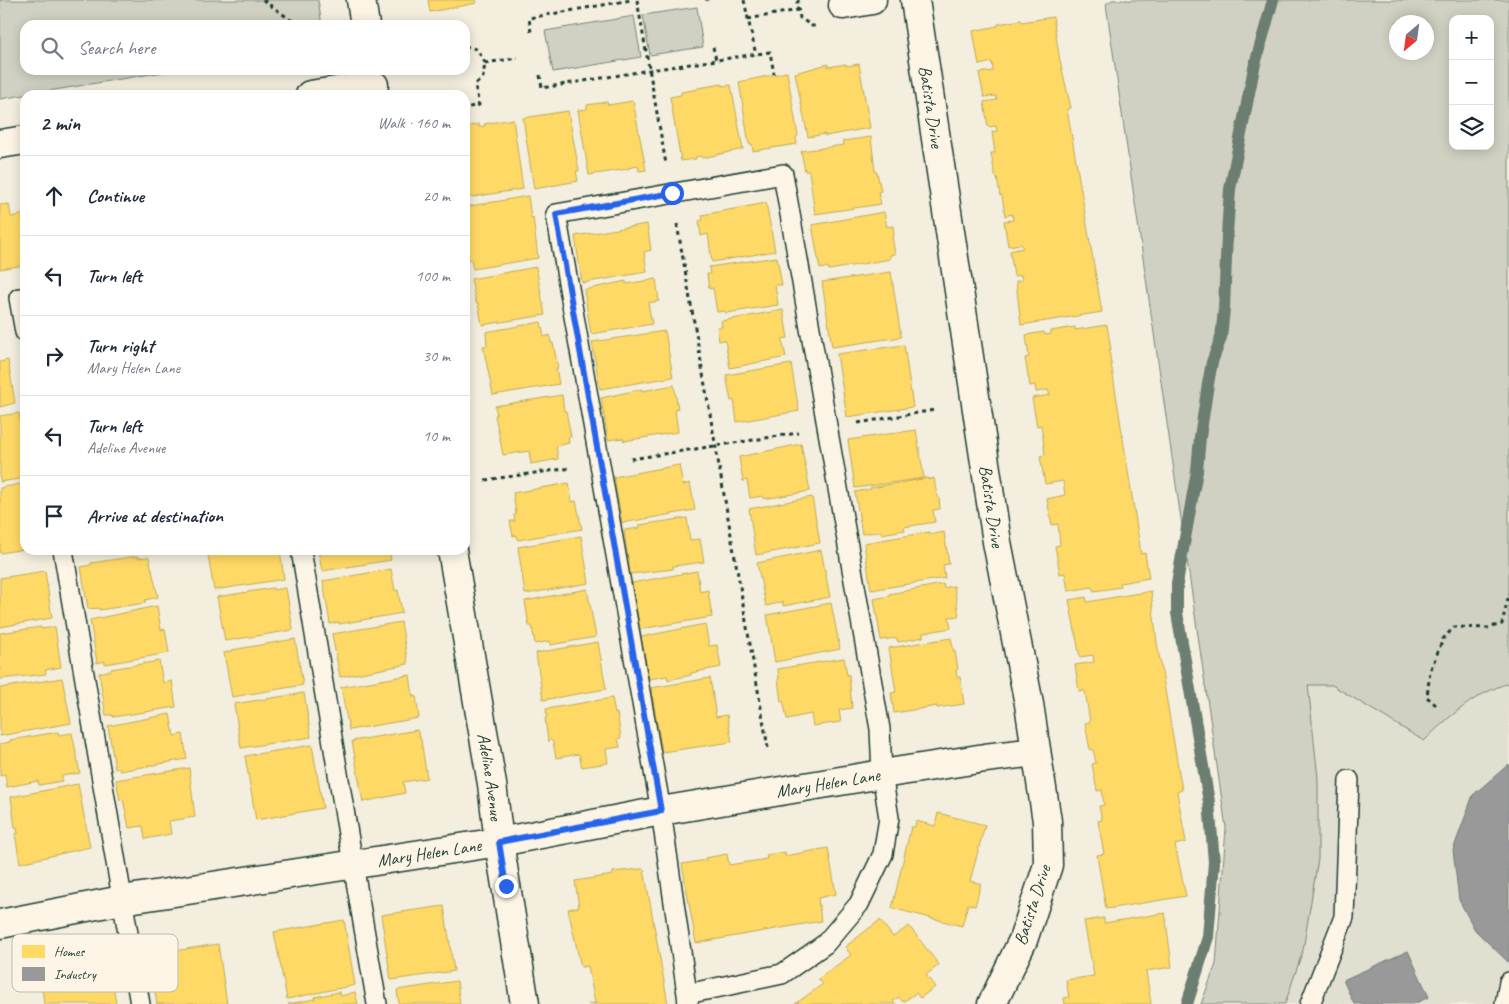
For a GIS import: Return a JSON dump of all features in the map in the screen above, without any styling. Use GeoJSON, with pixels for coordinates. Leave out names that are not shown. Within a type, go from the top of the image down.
{"type":"FeatureCollection","features":[{"type":"Feature","properties":{"kind":"street"},"geometry":{"type":"LineString","coordinates":[[361,0],[364,20]]}},
{"type":"Feature","properties":{"kind":"street"},"geometry":{"type":"LineString","coordinates":[[843,5],[872,0]]}},
{"type":"Feature","properties":{"kind":"street","name":"Batista Drive"},"geometry":{"type":"LineString","coordinates":[[915,0],[997,542],[1030,704],[1047,821],[1048,865],[1023,940],[992,1004]]}},
{"type":"Feature","properties":{"kind":"street"},"geometry":{"type":"LineString","coordinates":[[336,90],[373,83]]}},
{"type":"Feature","properties":{"kind":"street"},"geometry":{"type":"LineString","coordinates":[[0,144],[20,141]]}},
{"type":"Feature","properties":{"kind":"street","name":"Adeline Avenue"},"geometry":{"type":"LineString","coordinates":[[453,555],[492,784],[499,842],[526,1004]]}},
{"type":"Feature","properties":{"kind":"street","name":"Mary Helen Lane"},"geometry":{"type":"LineString","coordinates":[[0,924],[122,900],[499,842],[661,811],[882,774],[1036,752]]}},
{"type":"Feature","properties":{"kind":"lane"},"geometry":{"type":"LineString","coordinates":[[783,174],[828,428],[880,729],[882,774],[889,818],[883,854],[859,904],[825,944],[782,974],[688,999],[661,811],[556,214],[783,174]]}},
{"type":"Feature","properties":{"kind":"lane"},"geometry":{"type":"LineString","coordinates":[[64,555],[128,934]]}},
{"type":"Feature","properties":{"kind":"lane"},"geometry":{"type":"LineString","coordinates":[[302,555],[352,864],[377,1004]]}},
{"type":"Feature","properties":{"kind":"lane"},"geometry":{"type":"LineString","coordinates":[[1310,1004],[1344,917],[1349,780]]}},
{"type":"Feature","properties":{"kind":"lane"},"geometry":{"type":"LineString","coordinates":[[1505,1004],[1509,982]]}},
{"type":"Feature","properties":{"kind":"path"},"geometry":{"type":"LineString","coordinates":[[263,0],[291,20]]}},
{"type":"Feature","properties":{"kind":"path"},"geometry":{"type":"LineString","coordinates":[[531,32],[529,18],[631,0]]}},
{"type":"Feature","properties":{"kind":"path"},"geometry":{"type":"LineString","coordinates":[[637,0],[768,748]]}},
{"type":"Feature","properties":{"kind":"path"},"geometry":{"type":"LineString","coordinates":[[744,0],[756,55]]}},
{"type":"Feature","properties":{"kind":"path"},"geometry":{"type":"LineString","coordinates":[[799,0],[797,2],[800,18]]}},
{"type":"Feature","properties":{"kind":"path"},"geometry":{"type":"LineString","coordinates":[[748,19],[798,10]]}},
{"type":"Feature","properties":{"kind":"path"},"geometry":{"type":"LineString","coordinates":[[470,47],[476,49],[485,63],[484,77],[474,85],[479,105],[470,107]]}},
{"type":"Feature","properties":{"kind":"path"},"geometry":{"type":"LineString","coordinates":[[713,47],[716,60]]}},
{"type":"Feature","properties":{"kind":"path"},"geometry":{"type":"LineString","coordinates":[[540,76],[542,88],[770,52],[774,74]]}},
{"type":"Feature","properties":{"kind":"path"},"geometry":{"type":"LineString","coordinates":[[485,63],[517,58]]}},
{"type":"Feature","properties":{"kind":"path"},"geometry":{"type":"LineString","coordinates":[[484,480],[600,464],[935,410]]}},
{"type":"Feature","properties":{"kind":"path"},"geometry":{"type":"LineString","coordinates":[[1436,705],[1427,697],[1430,670],[1443,639],[1454,627],[1487,628],[1502,624],[1509,594]]}},
{"type":"Feature","properties":{"kind":"shaded area"},"geometry":{"type":"Polygon","coordinates":[[[0,0],[318,0],[321,20],[20,20],[20,75],[145,75],[54,90],[20,90],[20,96],[0,99],[0,0]]]}},
{"type":"Feature","properties":{"kind":"shaded area"},"geometry":{"type":"Polygon","coordinates":[[[1112,0],[1509,0],[1509,683],[1474,699],[1443,723],[1424,741],[1332,685],[1308,685],[1318,778],[1318,859],[1303,950],[1285,1004],[1201,1004],[1216,964],[1226,828],[1106,4],[1112,0]]]}},
{"type":"Feature","properties":{"kind":"shaded area"},"geometry":{"type":"Polygon","coordinates":[[[697,7],[703,47],[650,55],[643,15],[697,7]]]}},
{"type":"Feature","properties":{"kind":"shaded area"},"geometry":{"type":"Polygon","coordinates":[[[634,16],[641,57],[553,72],[545,31],[634,16]]]}},
{"type":"Feature","properties":{"kind":"shaded area"},"geometry":{"type":"Polygon","coordinates":[[[1509,683],[1509,1004],[1285,1004],[1303,950],[1318,778],[1308,685],[1332,685],[1424,740],[1448,717],[1493,688],[1509,683]]]}},
{"type":"Feature","properties":{"kind":"building: Homes"},"geometry":{"type":"Polygon","coordinates":[[[428,0],[476,0],[477,3],[430,12],[428,0]]]}},
{"type":"Feature","properties":{"kind":"building: Homes"},"geometry":{"type":"Polygon","coordinates":[[[1053,17],[1060,61],[1071,108],[1067,109],[1102,312],[1021,325],[1016,281],[1022,280],[1021,275],[1014,276],[1010,251],[1023,248],[1021,244],[1008,246],[1004,221],[1013,220],[1012,214],[1005,216],[1002,195],[1000,196],[991,153],[995,153],[992,132],[997,131],[996,126],[988,127],[984,102],[997,100],[996,96],[984,97],[979,73],[993,71],[992,62],[979,65],[973,31],[998,26],[998,24],[1053,17]]]}},
{"type":"Feature","properties":{"kind":"building: Homes"},"geometry":{"type":"Polygon","coordinates":[[[828,64],[828,67],[859,64],[870,128],[808,137],[795,73],[828,64]]]}},
{"type":"Feature","properties":{"kind":"building: Homes"},"geometry":{"type":"Polygon","coordinates":[[[787,72],[798,136],[796,137],[797,144],[753,151],[752,144],[749,144],[739,82],[787,72]]]}},
{"type":"Feature","properties":{"kind":"building: Homes"},"geometry":{"type":"Polygon","coordinates":[[[722,84],[722,86],[731,85],[743,149],[681,161],[670,97],[681,95],[681,92],[722,84]]]}},
{"type":"Feature","properties":{"kind":"building: Homes"},"geometry":{"type":"Polygon","coordinates":[[[633,101],[646,170],[639,171],[638,166],[589,175],[578,110],[587,109],[587,105],[607,102],[608,105],[633,101]]]}},
{"type":"Feature","properties":{"kind":"building: Homes"},"geometry":{"type":"Polygon","coordinates":[[[568,111],[579,171],[576,171],[578,181],[534,189],[523,118],[568,111]]]}},
{"type":"Feature","properties":{"kind":"building: Homes"},"geometry":{"type":"Polygon","coordinates":[[[513,119],[523,189],[470,197],[470,126],[479,124],[479,127],[485,126],[484,124],[513,119]]]}},
{"type":"Feature","properties":{"kind":"building: Homes"},"geometry":{"type":"Polygon","coordinates":[[[871,137],[875,172],[877,172],[881,191],[878,192],[881,204],[815,214],[809,171],[805,171],[801,151],[844,145],[843,141],[871,137]]]}},
{"type":"Feature","properties":{"kind":"building: Homes"},"geometry":{"type":"Polygon","coordinates":[[[528,196],[531,218],[533,217],[538,258],[473,269],[470,259],[470,206],[528,196]]]}},
{"type":"Feature","properties":{"kind":"building: Homes"},"geometry":{"type":"Polygon","coordinates":[[[766,203],[775,251],[712,262],[708,234],[701,236],[699,221],[703,220],[702,215],[766,203]]]}},
{"type":"Feature","properties":{"kind":"building: Homes"},"geometry":{"type":"Polygon","coordinates":[[[9,204],[11,217],[20,215],[20,266],[0,269],[0,205],[9,204]]]}},
{"type":"Feature","properties":{"kind":"building: Homes"},"geometry":{"type":"Polygon","coordinates":[[[884,212],[887,227],[893,226],[894,236],[892,236],[895,254],[890,255],[890,259],[829,270],[828,267],[820,269],[812,225],[884,212]]]}},
{"type":"Feature","properties":{"kind":"building: Homes"},"geometry":{"type":"Polygon","coordinates":[[[647,224],[651,250],[644,252],[647,272],[582,283],[575,236],[647,224]]]}},
{"type":"Feature","properties":{"kind":"building: Homes"},"geometry":{"type":"Polygon","coordinates":[[[777,257],[782,285],[775,285],[778,305],[726,313],[725,311],[717,312],[713,288],[709,289],[707,274],[710,274],[709,267],[777,257]]]}},
{"type":"Feature","properties":{"kind":"building: Homes"},"geometry":{"type":"Polygon","coordinates":[[[536,267],[545,315],[482,325],[471,279],[536,267]]]}},
{"type":"Feature","properties":{"kind":"building: Homes"},"geometry":{"type":"Polygon","coordinates":[[[891,272],[901,337],[832,347],[822,282],[891,272]]]}},
{"type":"Feature","properties":{"kind":"building: Homes"},"geometry":{"type":"Polygon","coordinates":[[[656,279],[659,301],[648,303],[652,324],[591,334],[584,290],[626,281],[626,284],[656,279]]]}},
{"type":"Feature","properties":{"kind":"building: Homes"},"geometry":{"type":"Polygon","coordinates":[[[783,310],[788,338],[782,339],[786,357],[730,368],[725,340],[719,341],[717,327],[722,327],[721,321],[783,310]]]}},
{"type":"Feature","properties":{"kind":"building: Homes"},"geometry":{"type":"Polygon","coordinates":[[[541,322],[544,337],[550,335],[551,343],[553,343],[559,384],[493,395],[483,346],[487,346],[486,332],[541,322]]]}},
{"type":"Feature","properties":{"kind":"building: Homes"},"geometry":{"type":"Polygon","coordinates":[[[1107,325],[1111,350],[1109,350],[1141,554],[1145,553],[1149,578],[1120,583],[1121,587],[1094,591],[1092,587],[1068,591],[1065,573],[1060,574],[1055,546],[1060,545],[1058,524],[1052,525],[1047,499],[1065,495],[1063,481],[1045,484],[1040,456],[1045,455],[1043,438],[1041,425],[1037,426],[1032,398],[1050,395],[1048,390],[1036,392],[1035,385],[1030,386],[1025,358],[1029,357],[1026,335],[1044,332],[1045,335],[1051,334],[1051,331],[1075,327],[1075,330],[1107,325]]]}},
{"type":"Feature","properties":{"kind":"building: Homes"},"geometry":{"type":"Polygon","coordinates":[[[665,331],[673,377],[600,389],[592,342],[665,331]]]}},
{"type":"Feature","properties":{"kind":"building: Homes"},"geometry":{"type":"Polygon","coordinates":[[[904,345],[913,407],[847,417],[837,354],[904,345]]]}},
{"type":"Feature","properties":{"kind":"building: Homes"},"geometry":{"type":"Polygon","coordinates":[[[8,360],[15,403],[0,407],[0,362],[8,360]]]}},
{"type":"Feature","properties":{"kind":"building: Homes"},"geometry":{"type":"Polygon","coordinates":[[[791,364],[799,411],[737,422],[734,400],[731,401],[726,375],[791,364]]]}},
{"type":"Feature","properties":{"kind":"building: Homes"},"geometry":{"type":"Polygon","coordinates":[[[674,385],[678,409],[675,409],[678,432],[624,441],[623,438],[608,440],[601,398],[642,389],[642,391],[674,385]]]}},
{"type":"Feature","properties":{"kind":"building: Homes"},"geometry":{"type":"Polygon","coordinates":[[[562,395],[571,437],[568,437],[569,443],[556,446],[558,459],[531,464],[529,451],[503,455],[495,406],[562,395]]]}},
{"type":"Feature","properties":{"kind":"building: Homes"},"geometry":{"type":"Polygon","coordinates":[[[19,413],[20,479],[0,482],[0,416],[19,413]]]}},
{"type":"Feature","properties":{"kind":"building: Homes"},"geometry":{"type":"Polygon","coordinates":[[[916,430],[924,478],[855,488],[848,440],[916,430]]]}},
{"type":"Feature","properties":{"kind":"building: Homes"},"geometry":{"type":"Polygon","coordinates":[[[801,444],[810,491],[764,499],[763,496],[750,498],[747,480],[743,481],[739,457],[801,444]]]}},
{"type":"Feature","properties":{"kind":"building: Homes"},"geometry":{"type":"Polygon","coordinates":[[[679,465],[683,485],[690,483],[695,510],[622,523],[614,477],[679,465]]]}},
{"type":"Feature","properties":{"kind":"building: Homes"},"geometry":{"type":"Polygon","coordinates":[[[928,478],[928,480],[934,478],[937,497],[939,497],[940,509],[933,510],[935,522],[904,527],[905,530],[881,534],[881,531],[862,534],[855,492],[928,478]]]}},
{"type":"Feature","properties":{"kind":"building: Homes"},"geometry":{"type":"Polygon","coordinates":[[[569,483],[572,502],[576,501],[582,529],[518,540],[517,535],[513,536],[510,521],[515,521],[514,515],[516,514],[513,493],[569,483]]]}},
{"type":"Feature","properties":{"kind":"building: Homes"},"geometry":{"type":"Polygon","coordinates":[[[20,484],[20,550],[0,553],[0,488],[20,484]]]}},
{"type":"Feature","properties":{"kind":"building: Homes"},"geometry":{"type":"Polygon","coordinates":[[[812,497],[820,543],[756,555],[749,509],[812,497]]]}},
{"type":"Feature","properties":{"kind":"building: Homes"},"geometry":{"type":"Polygon","coordinates":[[[687,518],[690,540],[700,539],[704,562],[673,566],[673,569],[630,574],[624,530],[640,528],[639,525],[687,518]]]}},
{"type":"Feature","properties":{"kind":"building: Homes"},"geometry":{"type":"Polygon","coordinates":[[[929,532],[929,535],[944,532],[949,564],[943,565],[945,578],[871,590],[864,543],[929,532]]]}},
{"type":"Feature","properties":{"kind":"building: Homes"},"geometry":{"type":"Polygon","coordinates":[[[581,536],[589,583],[525,594],[518,547],[581,536]]]}},
{"type":"Feature","properties":{"kind":"building: Homes"},"geometry":{"type":"Polygon","coordinates":[[[821,550],[830,597],[783,606],[783,602],[766,606],[757,563],[821,550]]]}},
{"type":"Feature","properties":{"kind":"building: Homes"},"geometry":{"type":"Polygon","coordinates":[[[208,555],[281,555],[284,579],[214,590],[208,555]]]}},
{"type":"Feature","properties":{"kind":"building: Homes"},"geometry":{"type":"Polygon","coordinates":[[[319,555],[390,555],[391,560],[322,571],[319,555]]]}},
{"type":"Feature","properties":{"kind":"building: Homes"},"geometry":{"type":"Polygon","coordinates":[[[138,556],[138,558],[149,557],[158,597],[145,600],[145,603],[99,610],[99,608],[88,609],[81,567],[91,565],[91,563],[138,556]]]}},
{"type":"Feature","properties":{"kind":"building: Homes"},"geometry":{"type":"Polygon","coordinates":[[[391,569],[395,591],[398,590],[402,613],[330,624],[323,581],[391,569]]]}},
{"type":"Feature","properties":{"kind":"building: Homes"},"geometry":{"type":"Polygon","coordinates":[[[45,571],[52,618],[0,627],[0,578],[45,571]]]}},
{"type":"Feature","properties":{"kind":"building: Homes"},"geometry":{"type":"Polygon","coordinates":[[[697,571],[700,592],[708,590],[712,617],[640,629],[632,583],[697,571]]]}},
{"type":"Feature","properties":{"kind":"building: Homes"},"geometry":{"type":"Polygon","coordinates":[[[943,584],[944,588],[954,586],[959,616],[949,617],[951,628],[923,633],[923,637],[898,642],[897,638],[881,640],[874,599],[890,596],[889,594],[943,584]]]}},
{"type":"Feature","properties":{"kind":"building: Homes"},"geometry":{"type":"Polygon","coordinates":[[[273,588],[273,590],[286,588],[293,630],[225,641],[217,597],[273,588]]]}},
{"type":"Feature","properties":{"kind":"building: Homes"},"geometry":{"type":"Polygon","coordinates":[[[587,589],[596,637],[550,645],[550,641],[535,644],[532,626],[529,626],[525,601],[587,589]]]}},
{"type":"Feature","properties":{"kind":"building: Homes"},"geometry":{"type":"Polygon","coordinates":[[[1151,591],[1157,643],[1182,790],[1177,792],[1186,842],[1175,845],[1186,896],[1106,909],[1097,855],[1104,854],[1098,821],[1102,820],[1099,806],[1104,805],[1102,790],[1097,791],[1092,764],[1096,763],[1093,749],[1090,750],[1085,723],[1090,722],[1085,691],[1079,691],[1075,665],[1094,662],[1093,655],[1080,657],[1069,600],[1086,597],[1087,602],[1151,591]]]}},
{"type":"Feature","properties":{"kind":"building: Homes"},"geometry":{"type":"Polygon","coordinates":[[[831,603],[840,649],[775,662],[767,615],[831,603]]]}},
{"type":"Feature","properties":{"kind":"building: Homes"},"geometry":{"type":"Polygon","coordinates":[[[157,606],[161,630],[165,629],[169,653],[105,664],[105,661],[97,663],[90,620],[157,606]]]}},
{"type":"Feature","properties":{"kind":"building: Homes"},"geometry":{"type":"Polygon","coordinates":[[[401,622],[408,664],[340,677],[332,634],[401,622]]]}},
{"type":"Feature","properties":{"kind":"building: Homes"},"geometry":{"type":"Polygon","coordinates":[[[705,624],[709,646],[717,645],[721,667],[668,680],[667,676],[649,679],[641,637],[705,624]]]}},
{"type":"Feature","properties":{"kind":"building: Homes"},"geometry":{"type":"Polygon","coordinates":[[[41,627],[41,629],[55,627],[61,667],[45,670],[46,674],[0,679],[0,633],[41,627]]]}},
{"type":"Feature","properties":{"kind":"building: Homes"},"geometry":{"type":"Polygon","coordinates":[[[951,638],[958,669],[956,670],[957,677],[960,677],[964,704],[894,713],[891,693],[896,692],[889,648],[951,638]]]}},
{"type":"Feature","properties":{"kind":"building: Homes"},"geometry":{"type":"Polygon","coordinates":[[[295,639],[303,685],[232,697],[224,653],[295,639]]]}},
{"type":"Feature","properties":{"kind":"building: Homes"},"geometry":{"type":"Polygon","coordinates":[[[598,642],[606,689],[543,700],[536,653],[598,642]]]}},
{"type":"Feature","properties":{"kind":"building: Homes"},"geometry":{"type":"Polygon","coordinates":[[[844,658],[847,675],[849,675],[852,708],[839,710],[841,722],[813,726],[811,714],[787,719],[783,701],[781,702],[778,669],[844,658]]]}},
{"type":"Feature","properties":{"kind":"building: Homes"},"geometry":{"type":"Polygon","coordinates":[[[159,661],[163,683],[172,681],[176,707],[113,717],[113,715],[106,715],[99,673],[111,669],[159,661]]]}},
{"type":"Feature","properties":{"kind":"building: Homes"},"geometry":{"type":"Polygon","coordinates":[[[410,675],[413,697],[416,696],[419,718],[349,730],[341,687],[410,675]]]}},
{"type":"Feature","properties":{"kind":"building: Homes"},"geometry":{"type":"Polygon","coordinates":[[[62,678],[71,723],[0,736],[0,688],[62,678]]]}},
{"type":"Feature","properties":{"kind":"building: Homes"},"geometry":{"type":"Polygon","coordinates":[[[710,678],[716,717],[727,715],[732,742],[662,752],[651,688],[710,678]]]}},
{"type":"Feature","properties":{"kind":"building: Homes"},"geometry":{"type":"Polygon","coordinates":[[[304,693],[311,737],[241,748],[234,704],[304,693]]]}},
{"type":"Feature","properties":{"kind":"building: Homes"},"geometry":{"type":"Polygon","coordinates":[[[612,698],[615,714],[617,713],[621,738],[618,739],[620,747],[606,749],[608,763],[582,767],[579,754],[556,758],[553,742],[551,740],[548,741],[545,718],[547,717],[546,709],[612,698]]]}},
{"type":"Feature","properties":{"kind":"building: Homes"},"geometry":{"type":"Polygon","coordinates":[[[170,714],[174,736],[183,734],[187,759],[120,771],[119,768],[115,769],[108,726],[170,714]]]}},
{"type":"Feature","properties":{"kind":"building: Homes"},"geometry":{"type":"Polygon","coordinates":[[[417,730],[421,740],[427,778],[403,782],[405,793],[363,802],[352,741],[417,730]]]}},
{"type":"Feature","properties":{"kind":"building: Homes"},"geometry":{"type":"Polygon","coordinates":[[[58,732],[59,735],[72,733],[80,773],[62,776],[62,781],[39,785],[38,781],[7,787],[5,774],[0,776],[0,744],[10,742],[10,740],[58,732]]]}},
{"type":"Feature","properties":{"kind":"building: Homes"},"geometry":{"type":"Polygon","coordinates":[[[312,745],[323,808],[256,820],[245,756],[312,745]]]}},
{"type":"Feature","properties":{"kind":"building: Homes"},"geometry":{"type":"Polygon","coordinates":[[[189,768],[195,817],[169,821],[171,834],[145,839],[143,826],[129,828],[123,799],[120,800],[116,780],[189,768]]]}},
{"type":"Feature","properties":{"kind":"building: Homes"},"geometry":{"type":"Polygon","coordinates":[[[78,784],[90,847],[20,863],[15,834],[18,834],[17,827],[15,828],[11,797],[78,784]]]}},
{"type":"Feature","properties":{"kind":"building: Homes"},"geometry":{"type":"Polygon","coordinates":[[[938,813],[985,825],[970,881],[981,884],[975,906],[968,904],[962,926],[892,908],[911,827],[915,827],[916,821],[935,826],[938,813]]]}},
{"type":"Feature","properties":{"kind":"building: Homes"},"geometry":{"type":"Polygon","coordinates":[[[828,848],[836,894],[818,898],[821,921],[696,943],[682,864],[727,854],[729,865],[767,859],[766,855],[785,852],[785,856],[828,848]]]}},
{"type":"Feature","properties":{"kind":"building: Homes"},"geometry":{"type":"Polygon","coordinates":[[[644,869],[668,1004],[588,1004],[595,1003],[588,966],[581,967],[568,909],[579,907],[575,881],[613,875],[613,872],[644,869]]]}},
{"type":"Feature","properties":{"kind":"building: Homes"},"geometry":{"type":"Polygon","coordinates":[[[444,906],[454,971],[391,980],[381,915],[444,906]]]}},
{"type":"Feature","properties":{"kind":"building: Homes"},"geometry":{"type":"Polygon","coordinates":[[[1165,913],[1172,967],[1146,971],[1151,1004],[1065,1004],[1064,998],[1069,997],[1066,980],[1094,976],[1084,921],[1104,918],[1104,923],[1165,913]]]}},
{"type":"Feature","properties":{"kind":"building: Homes"},"geometry":{"type":"Polygon","coordinates":[[[344,920],[355,985],[287,999],[274,932],[344,920]]]}},
{"type":"Feature","properties":{"kind":"building: Homes"},"geometry":{"type":"Polygon","coordinates":[[[880,920],[893,937],[909,926],[939,965],[926,975],[935,987],[920,998],[916,993],[903,1002],[899,997],[893,1001],[896,1004],[795,1004],[823,984],[818,979],[851,955],[845,947],[880,920]]]}},
{"type":"Feature","properties":{"kind":"building: Homes"},"geometry":{"type":"Polygon","coordinates":[[[218,944],[227,1004],[157,1004],[155,992],[178,992],[178,950],[218,944]]]}},
{"type":"Feature","properties":{"kind":"building: Homes"},"geometry":{"type":"Polygon","coordinates":[[[457,981],[460,1004],[399,1004],[397,990],[457,981]]]}},
{"type":"Feature","properties":{"kind":"building: Homes"},"geometry":{"type":"Polygon","coordinates":[[[42,992],[114,992],[116,1004],[44,1004],[42,992]]]}},
{"type":"Feature","properties":{"kind":"building: Homes"},"geometry":{"type":"Polygon","coordinates":[[[339,992],[341,996],[355,992],[358,1004],[288,1004],[315,999],[315,997],[339,992]]]}},
{"type":"Feature","properties":{"kind":"building: Industry"},"geometry":{"type":"Polygon","coordinates":[[[1509,764],[1509,963],[1475,930],[1459,900],[1453,850],[1473,795],[1509,764]]]}},
{"type":"Feature","properties":{"kind":"building: Industry"},"geometry":{"type":"Polygon","coordinates":[[[1408,951],[1429,997],[1414,1004],[1354,1004],[1343,980],[1408,951]]]}},
{"type":"Feature","properties":{"kind":"waterway"},"geometry":{"type":"LineString","coordinates":[[1187,1004],[1208,937],[1214,862],[1209,802],[1177,613],[1177,583],[1197,471],[1208,384],[1212,362],[1221,338],[1230,189],[1254,68],[1273,0]]}},
{"type":"Feature","properties":{"kind":"route"},"geometry":{"type":"LineString","coordinates":[[506,886],[499,842],[661,811],[556,214],[672,193]]}}]}
